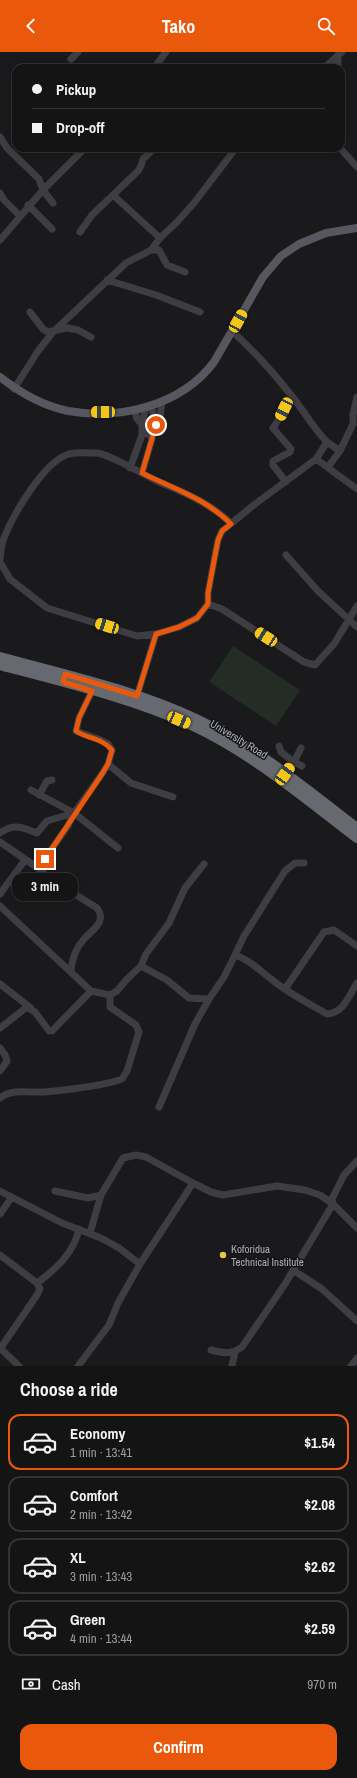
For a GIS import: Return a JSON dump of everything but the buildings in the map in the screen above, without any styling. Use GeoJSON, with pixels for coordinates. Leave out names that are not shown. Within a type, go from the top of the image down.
{"type":"FeatureCollection","features":[{"type":"Feature","properties":{"kind":"highway","name":"University Road"},"geometry":{"type":"LineString","coordinates":[[0,657],[64,678],[92,691],[165,714],[192,726],[245,755],[357,838]]}},
{"type":"Feature","properties":{"kind":"highway","name":"University Road"},"geometry":{"type":"LineString","coordinates":[[0,664],[137,696],[197,720],[249,749],[357,828]]}},
{"type":"Feature","properties":{"kind":"main road"},"geometry":{"type":"LineString","coordinates":[[0,377],[14,388],[47,405],[68,411],[115,412],[162,402],[189,388],[206,373],[263,277],[281,256],[299,244],[326,233],[357,228]]}},
{"type":"Feature","properties":{"kind":"street"},"geometry":{"type":"LineString","coordinates":[[71,59],[78,52]]}},
{"type":"Feature","properties":{"kind":"street"},"geometry":{"type":"LineString","coordinates":[[157,64],[166,52]]}},
{"type":"Feature","properties":{"kind":"street"},"geometry":{"type":"LineString","coordinates":[[328,64],[340,53]]}},
{"type":"Feature","properties":{"kind":"street"},"geometry":{"type":"LineString","coordinates":[[339,64],[340,53]]}},
{"type":"Feature","properties":{"kind":"street"},"geometry":{"type":"LineString","coordinates":[[0,137],[7,148],[39,179],[43,190],[53,202]]}},
{"type":"Feature","properties":{"kind":"street"},"geometry":{"type":"LineString","coordinates":[[0,240],[28,205],[81,152]]}},
{"type":"Feature","properties":{"kind":"street"},"geometry":{"type":"LineString","coordinates":[[80,232],[92,215],[138,171],[143,159],[151,152]]}},
{"type":"Feature","properties":{"kind":"street"},"geometry":{"type":"LineString","coordinates":[[14,388],[38,351],[53,332],[106,280],[126,263],[151,250],[160,238],[178,222],[194,203],[233,152]]}},
{"type":"Feature","properties":{"kind":"street"},"geometry":{"type":"LineString","coordinates":[[344,152],[357,167]]}},
{"type":"Feature","properties":{"kind":"street"},"geometry":{"type":"LineString","coordinates":[[0,193],[4,200],[19,215]]}},
{"type":"Feature","properties":{"kind":"street"},"geometry":{"type":"LineString","coordinates":[[113,195],[160,238]]}},
{"type":"Feature","properties":{"kind":"street"},"geometry":{"type":"LineString","coordinates":[[28,205],[52,229]]}},
{"type":"Feature","properties":{"kind":"street"},"geometry":{"type":"LineString","coordinates":[[151,250],[159,250],[167,265],[185,272]]}},
{"type":"Feature","properties":{"kind":"street"},"geometry":{"type":"LineString","coordinates":[[106,280],[156,295],[200,312]]}},
{"type":"Feature","properties":{"kind":"street"},"geometry":{"type":"LineString","coordinates":[[30,312],[43,330],[53,332],[67,328],[78,330],[91,337]]}},
{"type":"Feature","properties":{"kind":"street"},"geometry":{"type":"LineString","coordinates":[[232,331],[254,351],[292,396],[315,430],[327,442],[340,451]]}},
{"type":"Feature","properties":{"kind":"street"},"geometry":{"type":"LineString","coordinates":[[286,482],[273,465],[274,461],[290,452],[291,449],[273,428],[284,409],[285,403],[292,396]]}},
{"type":"Feature","properties":{"kind":"street"},"geometry":{"type":"LineString","coordinates":[[328,467],[340,451],[353,424],[353,415],[357,397]]}},
{"type":"Feature","properties":{"kind":"street"},"geometry":{"type":"LineString","coordinates":[[142,473],[152,436],[160,417],[162,402]]}},
{"type":"Feature","properties":{"kind":"street"},"geometry":{"type":"LineString","coordinates":[[148,406],[156,425]]}},
{"type":"Feature","properties":{"kind":"street"},"geometry":{"type":"LineString","coordinates":[[130,468],[142,435],[142,424],[148,406]]}},
{"type":"Feature","properties":{"kind":"street"},"geometry":{"type":"LineString","coordinates":[[134,409],[137,419],[142,424]]}},
{"type":"Feature","properties":{"kind":"street"},"geometry":{"type":"LineString","coordinates":[[142,424],[150,422],[156,425]]}},
{"type":"Feature","properties":{"kind":"street"},"geometry":{"type":"LineString","coordinates":[[142,435],[145,433],[152,436]]}},
{"type":"Feature","properties":{"kind":"street"},"geometry":{"type":"LineString","coordinates":[[231,524],[206,504],[188,493],[98,453],[70,454],[59,458],[31,486],[3,540],[0,561],[10,579],[47,608],[137,636],[156,634],[179,627],[197,618],[208,604],[208,593],[218,540],[222,531],[316,458],[327,442]]}},
{"type":"Feature","properties":{"kind":"street"},"geometry":{"type":"LineString","coordinates":[[316,458],[357,489]]}},
{"type":"Feature","properties":{"kind":"street"},"geometry":{"type":"LineString","coordinates":[[286,555],[318,591],[357,627]]}},
{"type":"Feature","properties":{"kind":"street"},"geometry":{"type":"LineString","coordinates":[[208,604],[222,609],[304,662],[315,665],[334,644],[350,620],[357,606]]}},
{"type":"Feature","properties":{"kind":"street"},"geometry":{"type":"LineString","coordinates":[[137,696],[156,634]]}},
{"type":"Feature","properties":{"kind":"street"},"geometry":{"type":"LineString","coordinates":[[38,868],[68,826],[74,813],[108,764],[112,750],[108,744],[76,731],[79,718],[92,691]]}},
{"type":"Feature","properties":{"kind":"street"},"geometry":{"type":"LineString","coordinates":[[279,746],[281,752],[302,766]]}},
{"type":"Feature","properties":{"kind":"street"},"geometry":{"type":"LineString","coordinates":[[285,774],[294,762],[300,748]]}},
{"type":"Feature","properties":{"kind":"street"},"geometry":{"type":"LineString","coordinates":[[108,764],[131,783],[173,797]]}},
{"type":"Feature","properties":{"kind":"street"},"geometry":{"type":"LineString","coordinates":[[39,795],[47,781],[52,780]]}},
{"type":"Feature","properties":{"kind":"street"},"geometry":{"type":"LineString","coordinates":[[31,790],[74,813],[118,848]]}},
{"type":"Feature","properties":{"kind":"street"},"geometry":{"type":"LineString","coordinates":[[0,833],[8,827],[22,827],[37,833],[47,820],[74,813]]}},
{"type":"Feature","properties":{"kind":"street"},"geometry":{"type":"LineString","coordinates":[[0,842],[38,868],[49,878],[97,908],[100,913],[101,919],[98,926],[84,939],[77,950],[72,959],[71,970]]}},
{"type":"Feature","properties":{"kind":"street"},"geometry":{"type":"LineString","coordinates":[[0,894],[25,860]]}},
{"type":"Feature","properties":{"kind":"street"},"geometry":{"type":"LineString","coordinates":[[159,1107],[190,1034],[209,999],[224,977],[246,931],[285,871],[295,863],[304,863]]}},
{"type":"Feature","properties":{"kind":"street"},"geometry":{"type":"LineString","coordinates":[[0,906],[56,959],[71,970],[91,991],[110,995],[117,991],[141,966],[146,954],[169,923],[185,888],[204,864]]}},
{"type":"Feature","properties":{"kind":"street"},"geometry":{"type":"LineString","coordinates":[[286,989],[324,932],[334,930],[357,946]]}},
{"type":"Feature","properties":{"kind":"street"},"geometry":{"type":"LineString","coordinates":[[235,955],[243,957],[258,967],[270,979],[327,1014],[335,1014],[345,1004],[357,983]]}},
{"type":"Feature","properties":{"kind":"street"},"geometry":{"type":"LineString","coordinates":[[141,966],[167,980],[189,998],[209,999]]}},
{"type":"Feature","properties":{"kind":"street"},"geometry":{"type":"LineString","coordinates":[[0,984],[30,1008],[49,1031],[52,1031],[91,991]]}},
{"type":"Feature","properties":{"kind":"street"},"geometry":{"type":"LineString","coordinates":[[0,1098],[10,1093],[44,1092],[91,1086],[122,1079],[127,1071],[139,1032],[136,1025],[110,1007],[110,995]]}},
{"type":"Feature","properties":{"kind":"street"},"geometry":{"type":"LineString","coordinates":[[0,1028],[22,1010],[27,1007],[30,1008]]}},
{"type":"Feature","properties":{"kind":"street"},"geometry":{"type":"LineString","coordinates":[[0,1048],[7,1061],[0,1071]]}},
{"type":"Feature","properties":{"kind":"street"},"geometry":{"type":"LineString","coordinates":[[90,1233],[101,1195],[123,1158],[136,1155],[146,1157],[193,1183],[212,1192],[223,1195],[277,1186],[305,1190],[320,1195],[333,1204],[357,1227]]}},
{"type":"Feature","properties":{"kind":"street"},"geometry":{"type":"LineString","coordinates":[[211,1350],[227,1353],[235,1352],[242,1347],[293,1270],[333,1204],[332,1199],[344,1175],[357,1161]]}},
{"type":"Feature","properties":{"kind":"street"},"geometry":{"type":"LineString","coordinates":[[78,1366],[109,1324],[118,1303],[140,1264],[193,1183]]}},
{"type":"Feature","properties":{"kind":"street"},"geometry":{"type":"LineString","coordinates":[[0,1191],[62,1223],[90,1233],[119,1248],[140,1264]]}},
{"type":"Feature","properties":{"kind":"street"},"geometry":{"type":"LineString","coordinates":[[55,1191],[88,1198],[101,1195]]}},
{"type":"Feature","properties":{"kind":"street"},"geometry":{"type":"LineString","coordinates":[[0,1214],[12,1197]]}},
{"type":"Feature","properties":{"kind":"street"},"geometry":{"type":"LineString","coordinates":[[38,1283],[52,1272],[66,1257],[77,1241],[80,1230]]}},
{"type":"Feature","properties":{"kind":"street"},"geometry":{"type":"LineString","coordinates":[[0,1255],[38,1283],[40,1289],[0,1348],[19,1366]]}},
{"type":"Feature","properties":{"kind":"street"},"geometry":{"type":"LineString","coordinates":[[293,1270],[322,1289],[357,1320]]}},
{"type":"Feature","properties":{"kind":"street"},"geometry":{"type":"LineString","coordinates":[[232,1366],[235,1352]]}},
{"type":"Feature","properties":{"kind":"street"},"geometry":{"type":"LineString","coordinates":[[351,1366],[357,1358]]}},
{"type":"Feature","properties":{"kind":"shaded area"},"geometry":{"type":"Polygon","coordinates":[[[233,646],[300,690],[276,726],[209,682],[233,646]]]}},
{"type":"Feature","properties":{"kind":"place","name":"Koforidua Technical Institute"},"geometry":{"type":"Point","coordinates":[223,1255]}},
{"type":"Feature","properties":{"kind":"route"},"geometry":{"type":"LineString","coordinates":[[45,859],[68,826],[74,813],[102,774],[108,764],[112,750],[108,744],[98,739],[80,734],[76,731],[79,718],[92,691],[63,682],[65,674],[137,696],[156,634],[179,627],[197,618],[208,604],[208,593],[218,540],[222,531],[231,524],[206,504],[188,493],[142,473],[156,425]]}}]}
